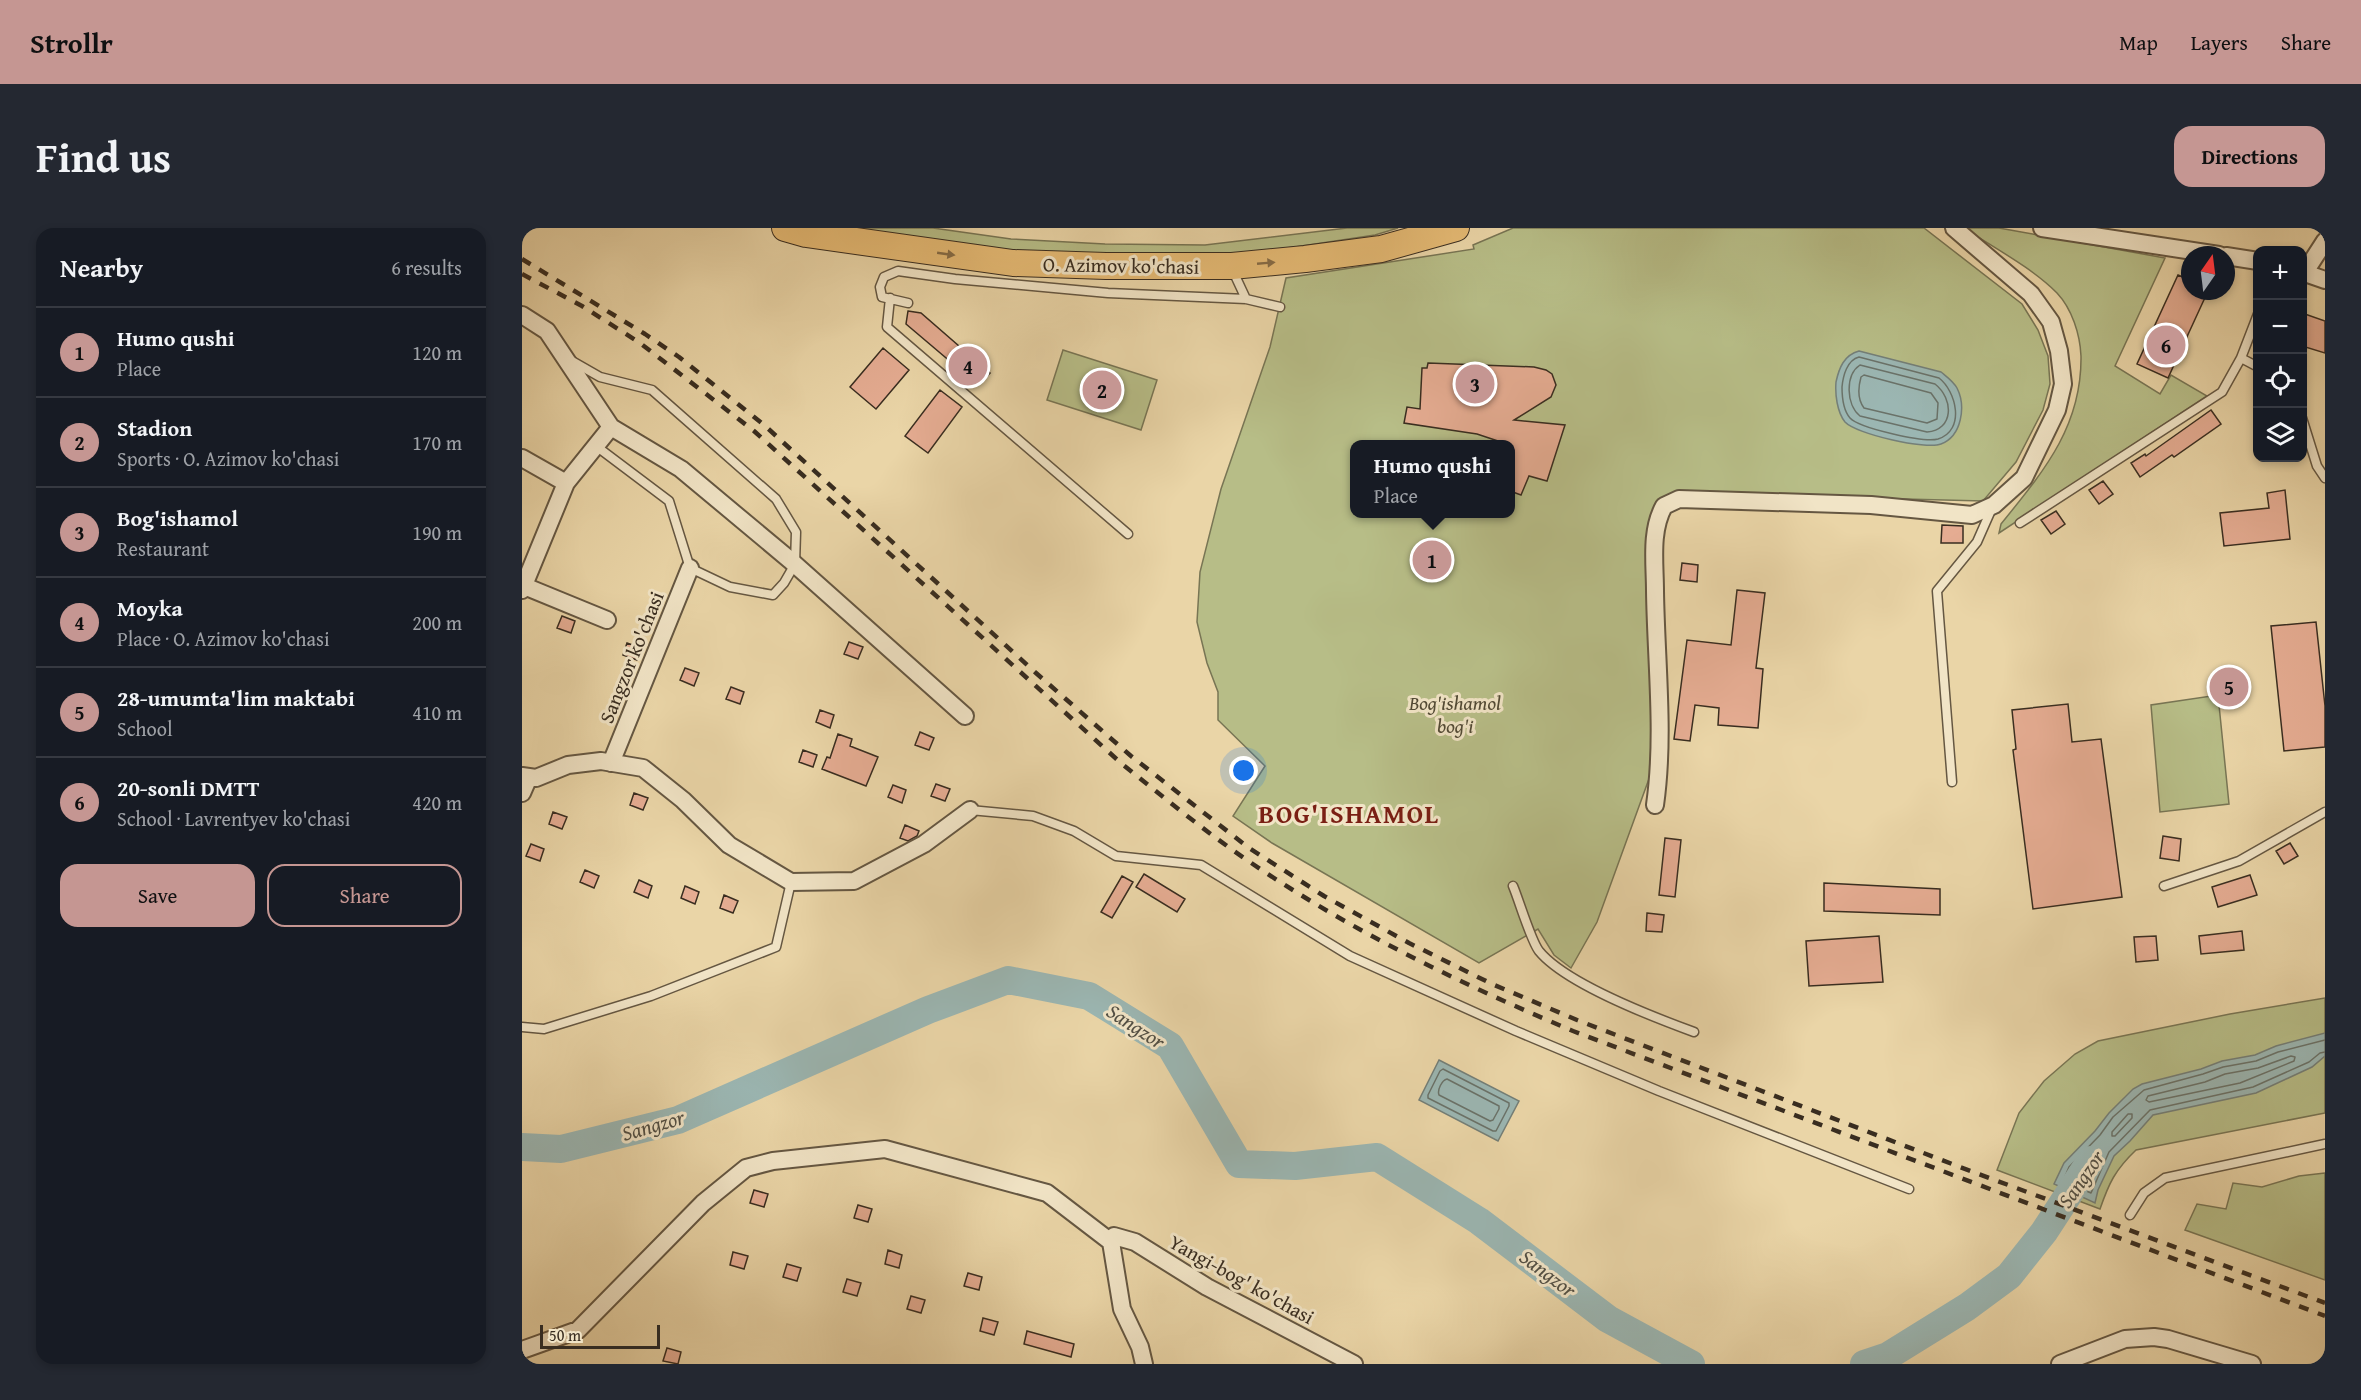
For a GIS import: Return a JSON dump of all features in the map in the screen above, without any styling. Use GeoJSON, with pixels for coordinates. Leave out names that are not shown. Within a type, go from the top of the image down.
{"type":"FeatureCollection","features":[{"type":"Feature","properties":{"kind":"main road","name":"O. Azimov ko'chasi"},"geometry":{"type":"LineString","coordinates":[[785,228],[904,260],[1106,266],[1232,266],[1305,259],[1381,249],[1456,228]]}},
{"type":"Feature","properties":{"kind":"street"},"geometry":{"type":"LineString","coordinates":[[1655,805],[1660,768],[1655,529],[1664,506],[1679,499],[1871,505],[1972,515],[1994,505],[2024,478],[2057,410],[2062,384],[2059,351],[2051,322],[2031,294],[1954,228]]}},
{"type":"Feature","properties":{"kind":"street"},"geometry":{"type":"LineString","coordinates":[[2042,228],[2181,249]]}},
{"type":"Feature","properties":{"kind":"street"},"geometry":{"type":"LineString","coordinates":[[2307,268],[2325,241]]}},
{"type":"Feature","properties":{"kind":"street"},"geometry":{"type":"LineString","coordinates":[[2235,257],[2253,260]]}},
{"type":"Feature","properties":{"kind":"street"},"geometry":{"type":"LineString","coordinates":[[2307,273],[2325,280]]}},
{"type":"Feature","properties":{"kind":"street"},"geometry":{"type":"LineString","coordinates":[[522,315],[547,331],[611,427],[681,469],[795,564],[965,716]]}},
{"type":"Feature","properties":{"kind":"street","name":"Sangzor ko'chasi"},"geometry":{"type":"LineString","coordinates":[[607,620],[523,588],[566,483],[611,427]]}},
{"type":"Feature","properties":{"kind":"street"},"geometry":{"type":"LineString","coordinates":[[522,458],[566,483]]}},
{"type":"Feature","properties":{"kind":"street","name":"Sangzor ko'chasi"},"geometry":{"type":"LineString","coordinates":[[611,763],[690,568]]}},
{"type":"Feature","properties":{"kind":"street"},"geometry":{"type":"LineString","coordinates":[[524,782],[568,765],[601,760],[643,768],[683,800],[729,845],[791,882],[854,881],[924,844],[970,810]]}},
{"type":"Feature","properties":{"kind":"street"},"geometry":{"type":"LineString","coordinates":[[522,1350],[578,1330],[703,1203],[746,1168],[772,1161],[885,1149],[1047,1193],[1111,1242],[1122,1309],[1140,1347],[1144,1364]]}},
{"type":"Feature","properties":{"kind":"street","name":"Yangi-bog' ko'chasi"},"geometry":{"type":"LineString","coordinates":[[1111,1242],[1114,1236],[1135,1242],[1207,1287],[1354,1364]]}},
{"type":"Feature","properties":{"kind":"street"},"geometry":{"type":"LineString","coordinates":[[2060,1364],[2125,1339],[2154,1337],[2252,1364]]}},
{"type":"Feature","properties":{"kind":"lane"},"geometry":{"type":"LineString","coordinates":[[908,303],[882,297],[880,287],[884,277],[898,271],[904,260],[955,279],[1108,293],[1246,299],[1280,307]]}},
{"type":"Feature","properties":{"kind":"lane"},"geometry":{"type":"LineString","coordinates":[[1232,266],[1246,299]]}},
{"type":"Feature","properties":{"kind":"lane"},"geometry":{"type":"LineString","coordinates":[[890,298],[886,327],[1128,534]]}},
{"type":"Feature","properties":{"kind":"lane"},"geometry":{"type":"LineString","coordinates":[[2020,523],[2222,392],[2241,358],[2253,327]]}},
{"type":"Feature","properties":{"kind":"lane"},"geometry":{"type":"LineString","coordinates":[[563,356],[600,377],[652,390],[776,499],[796,532],[795,564],[784,583],[772,595],[730,587],[690,568],[669,501],[596,446]]}},
{"type":"Feature","properties":{"kind":"lane"},"geometry":{"type":"LineString","coordinates":[[2241,358],[2253,364]]}},
{"type":"Feature","properties":{"kind":"lane"},"geometry":{"type":"LineString","coordinates":[[2307,434],[2317,466],[2325,478]]}},
{"type":"Feature","properties":{"kind":"lane"},"geometry":{"type":"LineString","coordinates":[[1952,782],[1937,591],[1977,542],[1994,505]]}},
{"type":"Feature","properties":{"kind":"lane"},"geometry":{"type":"LineString","coordinates":[[970,810],[1033,816],[1074,831],[1116,855],[1201,865],[1350,956],[1516,1031],[1659,1091],[1909,1189]]}},
{"type":"Feature","properties":{"kind":"lane"},"geometry":{"type":"LineString","coordinates":[[2164,886],[2239,861],[2325,812]]}},
{"type":"Feature","properties":{"kind":"lane"},"geometry":{"type":"LineString","coordinates":[[522,1027],[544,1029],[651,996],[776,947],[791,882]]}},
{"type":"Feature","properties":{"kind":"lane"},"geometry":{"type":"LineString","coordinates":[[1513,886],[1538,950],[1565,974],[1646,1014],[1694,1032]]}},
{"type":"Feature","properties":{"kind":"lane"},"geometry":{"type":"LineString","coordinates":[[2130,1215],[2144,1193],[2165,1178],[2325,1144]]}},
{"type":"Feature","properties":{"kind":"green space"},"geometry":{"type":"Polygon","coordinates":[[[832,228],[933,228],[1011,239],[1105,244],[1205,245],[1347,228],[1398,228],[1375,235],[1207,257],[1013,251],[832,228]]]}},
{"type":"Feature","properties":{"kind":"green space","name":"Bog'ishamol bog'i"},"geometry":{"type":"Polygon","coordinates":[[[1513,228],[1924,228],[2022,304],[2038,330],[2048,356],[2050,384],[2043,410],[2016,462],[1983,501],[1674,493],[1660,501],[1654,765],[1597,922],[1571,968],[1554,955],[1538,929],[1479,963],[1272,843],[1233,816],[1265,766],[1218,720],[1218,692],[1207,663],[1197,622],[1200,572],[1221,489],[1270,347],[1286,278],[1474,249],[1473,245],[1513,228]]]}},
{"type":"Feature","properties":{"kind":"green space"},"geometry":{"type":"Polygon","coordinates":[[[1964,228],[1999,228],[2165,258],[2115,366],[2160,394],[2171,375],[2207,396],[1999,533],[2001,524],[2045,467],[2067,427],[2080,381],[2081,356],[2077,331],[2071,314],[2057,293],[2024,266],[1964,228]]]}},
{"type":"Feature","properties":{"kind":"green space"},"geometry":{"type":"Polygon","coordinates":[[[1063,350],[1157,380],[1141,430],[1047,400],[1063,350]]]}},
{"type":"Feature","properties":{"kind":"green space"},"geometry":{"type":"Polygon","coordinates":[[[2218,695],[2229,804],[2160,812],[2151,705],[2218,695]]]}},
{"type":"Feature","properties":{"kind":"green space"},"geometry":{"type":"Polygon","coordinates":[[[2325,998],[2325,1113],[2136,1150],[2114,1177],[2100,1209],[1997,1170],[2019,1113],[2044,1081],[2075,1054],[2098,1041],[2230,1014],[2325,998]]]}},
{"type":"Feature","properties":{"kind":"green space"},"geometry":{"type":"Polygon","coordinates":[[[2325,1173],[2325,1280],[2185,1230],[2197,1204],[2226,1209],[2233,1183],[2262,1187],[2299,1176],[2325,1173]]]}},
{"type":"Feature","properties":{"kind":"water"},"geometry":{"type":"Polygon","coordinates":[[[1859,351],[1941,372],[1950,379],[1957,388],[1961,403],[1960,420],[1954,434],[1941,444],[1921,445],[1876,436],[1845,422],[1837,403],[1836,382],[1843,363],[1859,351]]]}},
{"type":"Feature","properties":{"kind":"water"},"geometry":{"type":"Polygon","coordinates":[[[2325,1033],[2325,1056],[2312,1067],[2256,1093],[2153,1115],[2114,1156],[2098,1190],[2095,1203],[2054,1184],[2064,1163],[2133,1089],[2142,1084],[2201,1069],[2222,1061],[2255,1055],[2276,1046],[2325,1033]]]}},
{"type":"Feature","properties":{"kind":"water"},"geometry":{"type":"Polygon","coordinates":[[[1439,1060],[1519,1101],[1498,1141],[1419,1100],[1439,1060]]]}},
{"type":"Feature","properties":{"kind":"building"},"geometry":{"type":"Polygon","coordinates":[[[2178,275],[2181,276],[2181,300],[2204,300],[2168,378],[2137,364],[2178,275]]]}},
{"type":"Feature","properties":{"kind":"building"},"geometry":{"type":"Polygon","coordinates":[[[908,311],[921,313],[990,373],[978,385],[906,324],[908,311]]]}},
{"type":"Feature","properties":{"kind":"building"},"geometry":{"type":"Polygon","coordinates":[[[2307,315],[2325,321],[2325,353],[2307,348],[2307,315]]]}},
{"type":"Feature","properties":{"kind":"building"},"geometry":{"type":"Polygon","coordinates":[[[883,348],[909,370],[876,409],[850,387],[883,348]]]}},
{"type":"Feature","properties":{"kind":"building"},"geometry":{"type":"Polygon","coordinates":[[[1428,363],[1534,367],[1552,374],[1556,385],[1551,397],[1514,420],[1565,425],[1547,481],[1529,476],[1521,495],[1515,493],[1515,440],[1495,440],[1477,434],[1404,423],[1407,407],[1420,409],[1422,368],[1427,368],[1428,363]]]}},
{"type":"Feature","properties":{"kind":"building"},"geometry":{"type":"Polygon","coordinates":[[[940,390],[962,407],[928,453],[905,436],[940,390]]]}},
{"type":"Feature","properties":{"kind":"building"},"geometry":{"type":"Polygon","coordinates":[[[2211,410],[2221,424],[2174,457],[2172,455],[2140,477],[2131,463],[2145,454],[2146,456],[2211,410]]]}},
{"type":"Feature","properties":{"kind":"building"},"geometry":{"type":"Polygon","coordinates":[[[2103,481],[2113,494],[2099,504],[2089,490],[2103,481]]]}},
{"type":"Feature","properties":{"kind":"building"},"geometry":{"type":"Polygon","coordinates":[[[2285,490],[2290,539],[2224,546],[2220,513],[2269,508],[2267,493],[2285,490]]]}},
{"type":"Feature","properties":{"kind":"building"},"geometry":{"type":"Polygon","coordinates":[[[2056,511],[2065,524],[2051,534],[2041,520],[2056,511]]]}},
{"type":"Feature","properties":{"kind":"building"},"geometry":{"type":"Polygon","coordinates":[[[1942,525],[1963,526],[1963,543],[1941,543],[1942,525]]]}},
{"type":"Feature","properties":{"kind":"building"},"geometry":{"type":"Polygon","coordinates":[[[1682,563],[1698,565],[1697,582],[1680,580],[1682,563]]]}},
{"type":"Feature","properties":{"kind":"building"},"geometry":{"type":"Polygon","coordinates":[[[1737,590],[1765,593],[1756,668],[1763,669],[1758,728],[1718,725],[1719,708],[1695,705],[1690,741],[1674,739],[1687,640],[1731,645],[1737,590]]]}},
{"type":"Feature","properties":{"kind":"building"},"geometry":{"type":"Polygon","coordinates":[[[562,616],[575,621],[571,633],[557,628],[562,616]]]}},
{"type":"Feature","properties":{"kind":"building"},"geometry":{"type":"Polygon","coordinates":[[[2316,622],[2325,706],[2325,747],[2284,751],[2271,626],[2316,622]]]}},
{"type":"Feature","properties":{"kind":"building"},"geometry":{"type":"Polygon","coordinates":[[[849,642],[863,647],[858,659],[844,654],[849,642]]]}},
{"type":"Feature","properties":{"kind":"building"},"geometry":{"type":"Polygon","coordinates":[[[627,643],[641,648],[637,660],[623,655],[627,643]]]}},
{"type":"Feature","properties":{"kind":"building"},"geometry":{"type":"Polygon","coordinates":[[[685,668],[699,673],[694,686],[680,680],[685,668]]]}},
{"type":"Feature","properties":{"kind":"building"},"geometry":{"type":"Polygon","coordinates":[[[731,687],[744,692],[740,704],[726,699],[731,687]]]}},
{"type":"Feature","properties":{"kind":"building"},"geometry":{"type":"Polygon","coordinates":[[[2068,704],[2072,742],[2101,739],[2122,897],[2033,909],[2013,750],[2016,749],[2012,710],[2068,704]]]}},
{"type":"Feature","properties":{"kind":"building"},"geometry":{"type":"Polygon","coordinates":[[[820,710],[834,715],[830,728],[816,722],[820,710]]]}},
{"type":"Feature","properties":{"kind":"building"},"geometry":{"type":"Polygon","coordinates":[[[920,732],[934,738],[929,750],[915,745],[920,732]]]}},
{"type":"Feature","properties":{"kind":"building"},"geometry":{"type":"Polygon","coordinates":[[[838,734],[852,739],[850,746],[878,757],[866,786],[822,769],[827,757],[830,758],[838,734]]]}},
{"type":"Feature","properties":{"kind":"building"},"geometry":{"type":"Polygon","coordinates":[[[803,750],[817,755],[813,767],[799,762],[803,750]]]}},
{"type":"Feature","properties":{"kind":"building"},"geometry":{"type":"Polygon","coordinates":[[[936,784],[950,789],[945,801],[931,796],[936,784]]]}},
{"type":"Feature","properties":{"kind":"building"},"geometry":{"type":"Polygon","coordinates":[[[893,785],[906,790],[902,803],[888,797],[893,785]]]}},
{"type":"Feature","properties":{"kind":"building"},"geometry":{"type":"Polygon","coordinates":[[[634,793],[648,798],[643,810],[630,805],[634,793]]]}},
{"type":"Feature","properties":{"kind":"building"},"geometry":{"type":"Polygon","coordinates":[[[553,812],[567,817],[562,829],[549,824],[553,812]]]}},
{"type":"Feature","properties":{"kind":"building"},"geometry":{"type":"Polygon","coordinates":[[[905,825],[919,831],[917,836],[908,841],[900,838],[905,825]]]}},
{"type":"Feature","properties":{"kind":"building"},"geometry":{"type":"Polygon","coordinates":[[[2163,836],[2181,839],[2179,861],[2160,858],[2163,836]]]}},
{"type":"Feature","properties":{"kind":"building"},"geometry":{"type":"Polygon","coordinates":[[[1665,838],[1681,840],[1675,897],[1659,895],[1665,838]]]}},
{"type":"Feature","properties":{"kind":"building"},"geometry":{"type":"Polygon","coordinates":[[[2290,843],[2298,856],[2284,864],[2276,851],[2290,843]]]}},
{"type":"Feature","properties":{"kind":"building"},"geometry":{"type":"Polygon","coordinates":[[[531,844],[544,849],[540,861],[526,856],[531,844]]]}},
{"type":"Feature","properties":{"kind":"building"},"geometry":{"type":"Polygon","coordinates":[[[585,870],[599,876],[594,888],[580,882],[585,870]]]}},
{"type":"Feature","properties":{"kind":"building"},"geometry":{"type":"Polygon","coordinates":[[[1144,874],[1185,899],[1177,912],[1136,887],[1144,874]]]}},
{"type":"Feature","properties":{"kind":"building"},"geometry":{"type":"Polygon","coordinates":[[[2250,875],[2257,895],[2218,907],[2212,887],[2250,875]]]}},
{"type":"Feature","properties":{"kind":"building"},"geometry":{"type":"Polygon","coordinates":[[[1122,876],[1133,882],[1112,918],[1101,912],[1122,876]]]}},
{"type":"Feature","properties":{"kind":"building"},"geometry":{"type":"Polygon","coordinates":[[[639,880],[652,886],[648,898],[634,892],[639,880]]]}},
{"type":"Feature","properties":{"kind":"building"},"geometry":{"type":"Polygon","coordinates":[[[1824,883],[1940,889],[1940,915],[1824,911],[1824,883]]]}},
{"type":"Feature","properties":{"kind":"building"},"geometry":{"type":"Polygon","coordinates":[[[685,886],[699,892],[695,904],[681,898],[685,886]]]}},
{"type":"Feature","properties":{"kind":"building"},"geometry":{"type":"Polygon","coordinates":[[[724,895],[738,901],[733,913],[720,908],[724,895]]]}},
{"type":"Feature","properties":{"kind":"building"},"geometry":{"type":"Polygon","coordinates":[[[1647,913],[1664,915],[1662,932],[1646,931],[1647,913]]]}},
{"type":"Feature","properties":{"kind":"building"},"geometry":{"type":"Polygon","coordinates":[[[2242,931],[2244,950],[2201,954],[2199,936],[2242,931]]]}},
{"type":"Feature","properties":{"kind":"building"},"geometry":{"type":"Polygon","coordinates":[[[1879,936],[1883,982],[1809,986],[1806,941],[1879,936]]]}},
{"type":"Feature","properties":{"kind":"building"},"geometry":{"type":"Polygon","coordinates":[[[2156,936],[2158,960],[2136,962],[2134,937],[2156,936]]]}},
{"type":"Feature","properties":{"kind":"building"},"geometry":{"type":"Polygon","coordinates":[[[754,1190],[768,1194],[764,1207],[750,1203],[754,1190]]]}},
{"type":"Feature","properties":{"kind":"building"},"geometry":{"type":"Polygon","coordinates":[[[858,1205],[872,1209],[868,1222],[854,1218],[858,1205]]]}},
{"type":"Feature","properties":{"kind":"building"},"geometry":{"type":"Polygon","coordinates":[[[888,1250],[902,1255],[899,1268],[885,1264],[888,1250]]]}},
{"type":"Feature","properties":{"kind":"building"},"geometry":{"type":"Polygon","coordinates":[[[733,1252],[748,1256],[744,1269],[730,1265],[733,1252]]]}},
{"type":"Feature","properties":{"kind":"building"},"geometry":{"type":"Polygon","coordinates":[[[787,1264],[801,1268],[797,1281],[783,1277],[787,1264]]]}},
{"type":"Feature","properties":{"kind":"building"},"geometry":{"type":"Polygon","coordinates":[[[968,1273],[982,1277],[979,1290],[964,1286],[968,1273]]]}},
{"type":"Feature","properties":{"kind":"building"},"geometry":{"type":"Polygon","coordinates":[[[847,1279],[861,1283],[857,1296],[843,1292],[847,1279]]]}},
{"type":"Feature","properties":{"kind":"building"},"geometry":{"type":"Polygon","coordinates":[[[911,1296],[925,1300],[921,1313],[907,1309],[911,1296]]]}},
{"type":"Feature","properties":{"kind":"building"},"geometry":{"type":"Polygon","coordinates":[[[983,1318],[998,1322],[994,1335],[980,1331],[983,1318]]]}},
{"type":"Feature","properties":{"kind":"building"},"geometry":{"type":"Polygon","coordinates":[[[1027,1331],[1074,1344],[1071,1357],[1024,1344],[1027,1331]]]}},
{"type":"Feature","properties":{"kind":"building"},"geometry":{"type":"Polygon","coordinates":[[[667,1348],[681,1352],[678,1364],[663,1361],[667,1348]]]}},
{"type":"Feature","properties":{"kind":"waterway","name":"Sangzor"},"geometry":{"type":"LineString","coordinates":[[522,1147],[561,1149],[678,1120],[928,1010],[1008,980],[1089,996],[1170,1046],[1239,1164],[1295,1166],[1377,1157],[1479,1221],[1608,1319],[1691,1364]]}},
{"type":"Feature","properties":{"kind":"waterway","name":"Sangzor"},"geometry":{"type":"LineString","coordinates":[[1864,1364],[1888,1356],[1967,1307],[2009,1276],[2044,1232],[2091,1160]]}},
{"type":"Feature","properties":{"kind":"railway"},"geometry":{"type":"LineString","coordinates":[[522,259],[679,357],[763,424],[1036,673],[1131,756],[1249,848],[1324,896],[1409,943],[1492,984],[1577,1020],[1960,1167],[2325,1303]]}},
{"type":"Feature","properties":{"kind":"railway"},"geometry":{"type":"LineString","coordinates":[[522,274],[582,306],[640,343],[754,431],[1122,764],[1228,847],[1323,908],[1446,974],[1573,1031],[2325,1316]]}},
{"type":"Feature","properties":{"kind":"place","name":"20-sonli DMTT"},"geometry":{"type":"Point","coordinates":[2166,345]}},
{"type":"Feature","properties":{"kind":"place","name":"Moyka"},"geometry":{"type":"Point","coordinates":[968,366]}},
{"type":"Feature","properties":{"kind":"place","name":"Bog'ishamol"},"geometry":{"type":"Point","coordinates":[1475,384]}},
{"type":"Feature","properties":{"kind":"place","name":"Stadion"},"geometry":{"type":"Point","coordinates":[1102,390]}},
{"type":"Feature","properties":{"kind":"place","name":"Humo qushi"},"geometry":{"type":"Point","coordinates":[1432,560]}},
{"type":"Feature","properties":{"kind":"place","name":"28-umumta'lim maktabi"},"geometry":{"type":"Point","coordinates":[2229,687]}},
{"type":"Feature","properties":{"kind":"district","name":"BOG'ISHAMOL"},"geometry":{"type":"Point","coordinates":[1349,813]}}]}
